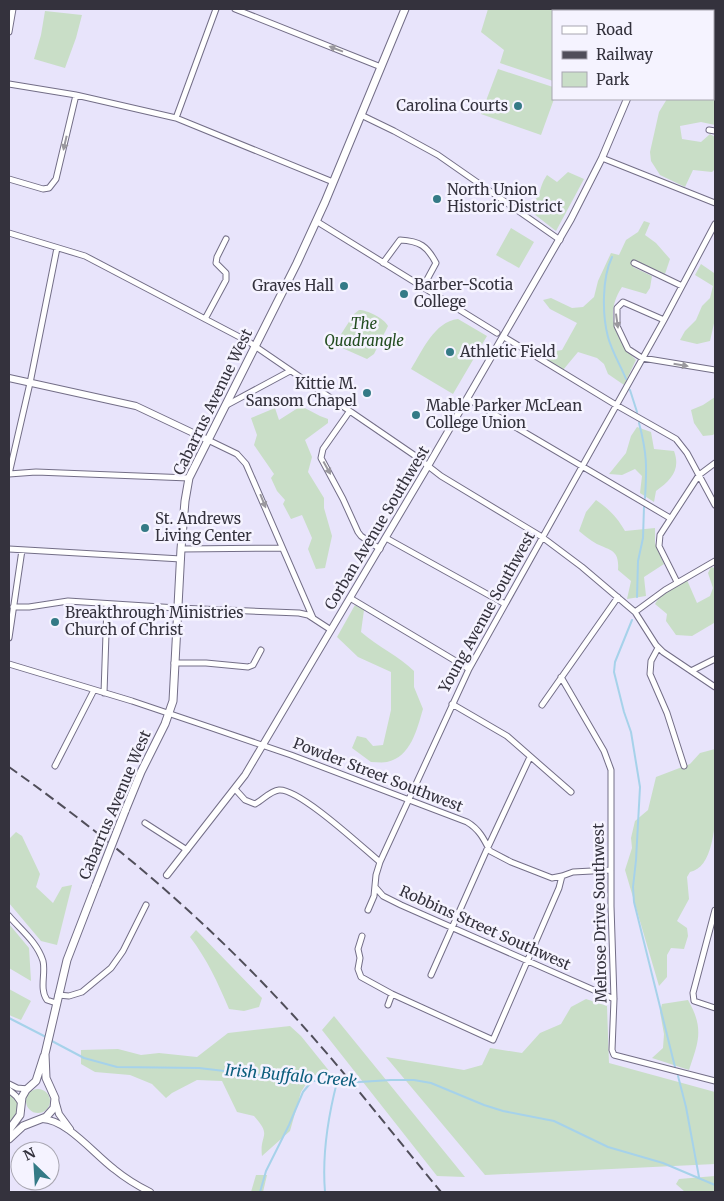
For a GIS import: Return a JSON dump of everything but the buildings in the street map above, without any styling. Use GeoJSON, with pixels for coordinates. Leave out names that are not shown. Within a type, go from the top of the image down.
{"type":"FeatureCollection","features":[{"type":"Feature","properties":{"kind":"main road","name":"Cabarrus Avenue West"},"geometry":{"type":"LineString","coordinates":[[9,1130],[20,1116],[23,1094],[36,1081],[45,1054],[58,994],[73,943],[141,772],[170,713],[173,700],[180,559],[189,478],[316,221],[405,9]]}},
{"type":"Feature","properties":{"kind":"main road","name":"Cabarrus Avenue West"},"geometry":{"type":"LineString","coordinates":[[45,1054],[45,1076],[55,1098]]}},
{"type":"Feature","properties":{"kind":"main road"},"geometry":{"type":"LineString","coordinates":[[29,1088],[40,1085],[50,1089]]}},
{"type":"Feature","properties":{"kind":"main road"},"geometry":{"type":"LineString","coordinates":[[9,1139],[23,1126],[48,1116],[53,1110],[55,1098]]}},
{"type":"Feature","properties":{"kind":"main road"},"geometry":{"type":"LineString","coordinates":[[21,1104],[28,1116],[41,1119]]}},
{"type":"Feature","properties":{"kind":"street"},"geometry":{"type":"LineString","coordinates":[[9,32],[13,9]]}},
{"type":"Feature","properties":{"kind":"street"},"geometry":{"type":"LineString","coordinates":[[176,118],[216,9]]}},
{"type":"Feature","properties":{"kind":"street"},"geometry":{"type":"LineString","coordinates":[[235,9],[381,67]]}},
{"type":"Feature","properties":{"kind":"street"},"geometry":{"type":"LineString","coordinates":[[9,84],[76,95],[176,118],[333,182]]}},
{"type":"Feature","properties":{"kind":"street"},"geometry":{"type":"LineString","coordinates":[[9,179],[44,189],[49,188],[54,183],[76,95]]}},
{"type":"Feature","properties":{"kind":"street","name":"Corban Avenue Southwest"},"geometry":{"type":"LineString","coordinates":[[166,875],[235,789],[263,745],[560,240],[602,158],[627,100]]}},
{"type":"Feature","properties":{"kind":"street"},"geometry":{"type":"LineString","coordinates":[[361,115],[438,155],[560,240]]}},
{"type":"Feature","properties":{"kind":"street"},"geometry":{"type":"LineString","coordinates":[[709,130],[715,131]]}},
{"type":"Feature","properties":{"kind":"street"},"geometry":{"type":"LineString","coordinates":[[602,158],[715,203]]}},
{"type":"Feature","properties":{"kind":"street"},"geometry":{"type":"LineString","coordinates":[[316,221],[497,333]]}},
{"type":"Feature","properties":{"kind":"street","name":"Young Avenue Southwest"},"geometry":{"type":"LineString","coordinates":[[368,910],[376,888],[376,875],[380,862],[468,669],[616,405],[644,359],[715,224]]}},
{"type":"Feature","properties":{"kind":"street"},"geometry":{"type":"LineString","coordinates":[[9,233],[85,256],[255,346],[441,476],[542,537],[582,567],[635,612],[658,648],[715,687]]}},
{"type":"Feature","properties":{"kind":"street"},"geometry":{"type":"LineString","coordinates":[[205,319],[226,280],[226,273],[216,263],[226,239]]}},
{"type":"Feature","properties":{"kind":"street"},"geometry":{"type":"LineString","coordinates":[[383,263],[400,240],[411,240],[429,250],[436,263],[423,287]]}},
{"type":"Feature","properties":{"kind":"street"},"geometry":{"type":"LineString","coordinates":[[57,248],[30,383],[9,474],[36,472],[189,478]]}},
{"type":"Feature","properties":{"kind":"street"},"geometry":{"type":"LineString","coordinates":[[634,263],[682,286]]}},
{"type":"Feature","properties":{"kind":"street"},"geometry":{"type":"LineString","coordinates":[[664,320],[628,303],[623,302],[617,308],[617,326],[625,346],[644,359],[715,370]]}},
{"type":"Feature","properties":{"kind":"street"},"geometry":{"type":"LineString","coordinates":[[504,337],[676,439],[687,453],[715,505]]}},
{"type":"Feature","properties":{"kind":"street"},"geometry":{"type":"LineString","coordinates":[[225,407],[290,371]]}},
{"type":"Feature","properties":{"kind":"street"},"geometry":{"type":"LineString","coordinates":[[9,378],[136,406],[241,457],[248,467],[313,618]]}},
{"type":"Feature","properties":{"kind":"street"},"geometry":{"type":"LineString","coordinates":[[468,399],[670,518]]}},
{"type":"Feature","properties":{"kind":"street"},"geometry":{"type":"LineString","coordinates":[[350,412],[323,449],[321,458],[358,532],[380,548]]}},
{"type":"Feature","properties":{"kind":"street"},"geometry":{"type":"LineString","coordinates":[[677,582],[658,546],[660,535],[699,475],[715,463]]}},
{"type":"Feature","properties":{"kind":"street"},"geometry":{"type":"LineString","coordinates":[[386,538],[505,604]]}},
{"type":"Feature","properties":{"kind":"street"},"geometry":{"type":"LineString","coordinates":[[181,549],[282,548]]}},
{"type":"Feature","properties":{"kind":"street"},"geometry":{"type":"LineString","coordinates":[[9,549],[180,559]]}},
{"type":"Feature","properties":{"kind":"street"},"geometry":{"type":"LineString","coordinates":[[9,638],[22,550]]}},
{"type":"Feature","properties":{"kind":"street"},"geometry":{"type":"LineString","coordinates":[[635,612],[652,598],[677,582],[715,561]]}},
{"type":"Feature","properties":{"kind":"street"},"geometry":{"type":"LineString","coordinates":[[542,704],[618,597]]}},
{"type":"Feature","properties":{"kind":"street"},"geometry":{"type":"LineString","coordinates":[[350,598],[468,669]]}},
{"type":"Feature","properties":{"kind":"street"},"geometry":{"type":"LineString","coordinates":[[13,607],[29,607],[59,602],[299,612],[313,618],[331,630]]}},
{"type":"Feature","properties":{"kind":"street"},"geometry":{"type":"LineString","coordinates":[[104,693],[107,604]]}},
{"type":"Feature","properties":{"kind":"street"},"geometry":{"type":"LineString","coordinates":[[658,648],[651,660],[650,674],[667,713],[684,766]]}},
{"type":"Feature","properties":{"kind":"street"},"geometry":{"type":"LineString","coordinates":[[174,662],[248,667],[253,665],[261,650]]}},
{"type":"Feature","properties":{"kind":"street"},"geometry":{"type":"LineString","coordinates":[[691,671],[715,659]]}},
{"type":"Feature","properties":{"kind":"street","name":"Powder Street Southwest"},"geometry":{"type":"LineString","coordinates":[[9,664],[170,713],[263,745],[467,822],[474,826],[486,841],[490,851],[511,862],[552,878],[573,872],[611,870]]}},
{"type":"Feature","properties":{"kind":"street","name":"Melrose Drive Southwest"},"geometry":{"type":"LineString","coordinates":[[561,678],[604,751],[610,766],[614,999],[612,1050],[614,1055],[715,1082]]}},
{"type":"Feature","properties":{"kind":"street"},"geometry":{"type":"LineString","coordinates":[[55,766],[94,690]]}},
{"type":"Feature","properties":{"kind":"street"},"geometry":{"type":"LineString","coordinates":[[452,704],[502,733],[571,792]]}},
{"type":"Feature","properties":{"kind":"street"},"geometry":{"type":"LineString","coordinates":[[432,975],[451,928],[530,757]]}},
{"type":"Feature","properties":{"kind":"street"},"geometry":{"type":"LineString","coordinates":[[235,789],[245,800],[256,804],[276,791],[281,790],[290,793],[326,816],[380,862]]}},
{"type":"Feature","properties":{"kind":"street"},"geometry":{"type":"LineString","coordinates":[[145,823],[187,850]]}},
{"type":"Feature","properties":{"kind":"street"},"geometry":{"type":"LineString","coordinates":[[362,936],[358,949],[360,958],[358,969],[361,977],[392,994],[493,1040],[528,962],[559,888],[562,876]]}},
{"type":"Feature","properties":{"kind":"street","name":"Robbins Street Southwest"},"geometry":{"type":"LineString","coordinates":[[376,888],[383,896],[451,928],[614,999]]}},
{"type":"Feature","properties":{"kind":"street"},"geometry":{"type":"LineString","coordinates":[[58,994],[69,996],[82,992],[111,968],[123,951],[146,906]]}},
{"type":"Feature","properties":{"kind":"street"},"geometry":{"type":"LineString","coordinates":[[715,910],[693,993],[694,1001],[715,1008]]}},
{"type":"Feature","properties":{"kind":"street"},"geometry":{"type":"LineString","coordinates":[[9,916],[39,951],[44,965],[44,994],[47,1000],[56,1003]]}},
{"type":"Feature","properties":{"kind":"street"},"geometry":{"type":"LineString","coordinates":[[388,1005],[392,994]]}},
{"type":"Feature","properties":{"kind":"street"},"geometry":{"type":"LineString","coordinates":[[9,1084],[17,1088],[29,1088]]}},
{"type":"Feature","properties":{"kind":"street"},"geometry":{"type":"LineString","coordinates":[[9,1090],[21,1104]]}},
{"type":"Feature","properties":{"kind":"street"},"geometry":{"type":"LineString","coordinates":[[55,1098],[60,1116],[74,1134],[114,1170],[150,1192]]}},
{"type":"Feature","properties":{"kind":"street"},"geometry":{"type":"LineString","coordinates":[[41,1119],[52,1121],[74,1134]]}},
{"type":"Feature","properties":{"kind":"green space"},"geometry":{"type":"Polygon","coordinates":[[[488,9],[568,10],[552,10],[552,81],[500,63],[504,50],[481,32],[488,9]]]}},
{"type":"Feature","properties":{"kind":"green space"},"geometry":{"type":"Polygon","coordinates":[[[45,11],[82,15],[65,68],[34,59],[45,11]]]}},
{"type":"Feature","properties":{"kind":"green space","name":"Carolina Courts"},"geometry":{"type":"Polygon","coordinates":[[[498,69],[552,87],[552,100],[554,100],[541,135],[481,114],[498,69]]]}},
{"type":"Feature","properties":{"kind":"green space"},"geometry":{"type":"Polygon","coordinates":[[[715,96],[715,125],[701,122],[680,126],[682,139],[701,142],[710,134],[715,137],[715,169],[712,172],[693,170],[685,187],[660,175],[651,161],[650,152],[659,112],[666,100],[714,100],[715,96]]]}},
{"type":"Feature","properties":{"kind":"green space"},"geometry":{"type":"Polygon","coordinates":[[[568,172],[584,179],[556,231],[525,207],[538,196],[547,175],[557,182],[568,172]]]}},
{"type":"Feature","properties":{"kind":"green space"},"geometry":{"type":"Polygon","coordinates":[[[644,221],[650,223],[645,235],[656,243],[670,259],[665,274],[634,261],[633,267],[652,276],[650,288],[646,294],[622,287],[617,297],[613,316],[614,326],[622,344],[636,360],[624,385],[608,374],[604,364],[597,358],[578,352],[563,370],[524,347],[526,343],[550,352],[562,350],[577,323],[550,309],[543,300],[551,298],[572,308],[583,307],[594,297],[598,281],[611,253],[619,255],[626,240],[638,232],[644,221]]]}},
{"type":"Feature","properties":{"kind":"green space"},"geometry":{"type":"Polygon","coordinates":[[[511,228],[534,242],[519,268],[496,255],[511,228]]]}},
{"type":"Feature","properties":{"kind":"green space"},"geometry":{"type":"Polygon","coordinates":[[[701,264],[715,272],[715,319],[710,341],[697,344],[680,340],[685,331],[696,320],[702,306],[710,298],[713,286],[695,275],[701,264]]]}},
{"type":"Feature","properties":{"kind":"green space","name":"The Quadrangle"},"geometry":{"type":"Polygon","coordinates":[[[359,310],[375,315],[388,326],[374,354],[367,359],[340,347],[336,342],[354,314],[359,310]]]}},
{"type":"Feature","properties":{"kind":"green space","name":"Athletic Field"},"geometry":{"type":"Polygon","coordinates":[[[458,319],[487,336],[453,394],[411,369],[436,331],[442,325],[458,319]]]}},
{"type":"Feature","properties":{"kind":"green space"},"geometry":{"type":"Polygon","coordinates":[[[715,397],[715,433],[703,436],[694,423],[691,410],[715,397]]]}},
{"type":"Feature","properties":{"kind":"green space"},"geometry":{"type":"Polygon","coordinates":[[[301,406],[328,419],[328,423],[305,440],[312,457],[308,472],[324,498],[324,508],[332,536],[325,568],[316,569],[308,549],[312,538],[302,515],[291,519],[283,504],[285,500],[277,491],[271,478],[274,474],[254,445],[257,435],[251,418],[275,408],[279,420],[301,406]]]}},
{"type":"Feature","properties":{"kind":"green space"},"geometry":{"type":"Polygon","coordinates":[[[637,427],[651,432],[654,449],[674,451],[676,458],[673,474],[656,491],[654,502],[640,493],[642,476],[635,469],[622,475],[609,474],[626,453],[631,436],[637,427]]]}},
{"type":"Feature","properties":{"kind":"green space"},"geometry":{"type":"Polygon","coordinates":[[[596,500],[612,514],[625,531],[655,528],[655,543],[664,564],[644,577],[646,596],[627,599],[631,581],[618,570],[617,557],[611,550],[597,544],[579,531],[586,512],[596,500]]]}},
{"type":"Feature","properties":{"kind":"green space"},"geometry":{"type":"Polygon","coordinates":[[[711,567],[715,568],[715,625],[714,623],[692,636],[676,635],[666,621],[667,614],[655,604],[660,596],[687,580],[697,603],[710,596],[713,588],[708,573],[711,567]]]}},
{"type":"Feature","properties":{"kind":"green space"},"geometry":{"type":"Polygon","coordinates":[[[355,605],[364,610],[361,632],[414,671],[414,687],[423,709],[412,741],[402,754],[387,762],[371,762],[352,748],[357,736],[366,738],[373,746],[383,745],[391,710],[391,672],[358,657],[337,637],[355,605]]]}},
{"type":"Feature","properties":{"kind":"green space"},"geometry":{"type":"Polygon","coordinates":[[[715,749],[716,798],[713,838],[708,854],[701,866],[690,872],[687,877],[689,899],[677,921],[687,928],[688,936],[684,949],[671,948],[667,955],[667,977],[659,986],[625,870],[632,848],[631,838],[635,821],[648,810],[656,777],[690,764],[700,753],[715,749]]]}},
{"type":"Feature","properties":{"kind":"green space"},"geometry":{"type":"Polygon","coordinates":[[[16,832],[22,836],[40,874],[36,887],[53,903],[62,887],[72,885],[57,945],[41,941],[9,903],[9,839],[16,832]]]}},
{"type":"Feature","properties":{"kind":"green space"},"geometry":{"type":"Polygon","coordinates":[[[9,924],[29,948],[31,981],[9,968],[9,924]]]}},
{"type":"Feature","properties":{"kind":"green space"},"geometry":{"type":"Polygon","coordinates":[[[196,930],[262,998],[259,1007],[244,1011],[229,1009],[212,972],[190,937],[196,930]]]}},
{"type":"Feature","properties":{"kind":"green space"},"geometry":{"type":"Polygon","coordinates":[[[9,989],[31,1001],[21,1020],[9,1015],[9,989]]]}},
{"type":"Feature","properties":{"kind":"green space"},"geometry":{"type":"Polygon","coordinates":[[[586,999],[607,1006],[609,1063],[715,1092],[715,1164],[485,1175],[386,1057],[464,1070],[482,1065],[490,1048],[522,1053],[540,1033],[561,1024],[571,1007],[586,999]]]}},
{"type":"Feature","properties":{"kind":"green space"},"geometry":{"type":"Polygon","coordinates":[[[688,1000],[698,1027],[697,1042],[689,1070],[652,1058],[663,1048],[664,1034],[660,1012],[662,1004],[688,1000]]]}},
{"type":"Feature","properties":{"kind":"green space"},"geometry":{"type":"Polygon","coordinates":[[[334,1016],[465,1177],[437,1176],[322,1030],[334,1016]]]}},
{"type":"Feature","properties":{"kind":"green space"},"geometry":{"type":"Polygon","coordinates":[[[290,1026],[301,1036],[330,1072],[311,1076],[301,1092],[290,1131],[262,1156],[263,1128],[254,1116],[237,1112],[222,1081],[197,1080],[166,1098],[152,1084],[130,1075],[95,1072],[81,1064],[81,1050],[118,1049],[141,1055],[159,1053],[197,1057],[228,1033],[290,1026]]]}},
{"type":"Feature","properties":{"kind":"green space"},"geometry":{"type":"Polygon","coordinates":[[[38,1089],[47,1092],[50,1101],[47,1110],[38,1113],[29,1110],[26,1101],[29,1092],[38,1089]]]}},
{"type":"Feature","properties":{"kind":"green space"},"geometry":{"type":"Polygon","coordinates":[[[9,1092],[18,1102],[17,1115],[9,1127],[9,1092]]]}},
{"type":"Feature","properties":{"kind":"green space"},"geometry":{"type":"Polygon","coordinates":[[[256,1175],[267,1175],[263,1192],[251,1192],[256,1175]]]}},
{"type":"Feature","properties":{"kind":"green space"},"geometry":{"type":"Polygon","coordinates":[[[715,1176],[715,1192],[685,1192],[676,1184],[679,1179],[715,1176]]]}},
{"type":"Feature","properties":{"kind":"waterway"},"geometry":{"type":"LineString","coordinates":[[612,257],[606,275],[604,296],[606,328],[610,343],[626,379]]}},
{"type":"Feature","properties":{"kind":"waterway"},"geometry":{"type":"LineString","coordinates":[[630,390],[637,412]]}},
{"type":"Feature","properties":{"kind":"waterway"},"geometry":{"type":"LineString","coordinates":[[639,423],[646,460],[645,498]]}},
{"type":"Feature","properties":{"kind":"waterway"},"geometry":{"type":"LineString","coordinates":[[637,597],[638,561],[643,538],[644,507]]}},
{"type":"Feature","properties":{"kind":"waterway"},"geometry":{"type":"LineString","coordinates":[[632,620],[615,662],[614,672],[631,732],[640,787],[633,887],[634,902],[675,1067]]}},
{"type":"Feature","properties":{"kind":"waterway","name":"Irish Buffalo Creek"},"geometry":{"type":"LineString","coordinates":[[9,1018],[46,1037]]}},
{"type":"Feature","properties":{"kind":"waterway","name":"Irish Buffalo Creek"},"geometry":{"type":"LineString","coordinates":[[50,1040],[84,1058],[117,1067],[199,1068],[343,1083],[391,1080],[414,1080],[431,1083],[503,1111],[554,1121],[608,1147],[663,1163],[715,1185]]}},
{"type":"Feature","properties":{"kind":"waterway"},"geometry":{"type":"LineString","coordinates":[[678,1076],[686,1107],[699,1177]]}},
{"type":"Feature","properties":{"kind":"waterway"},"geometry":{"type":"LineString","coordinates":[[260,1192],[266,1171],[303,1092],[312,1081]]}},
{"type":"Feature","properties":{"kind":"waterway"},"geometry":{"type":"LineString","coordinates":[[325,1192],[326,1137],[337,1082]]}},
{"type":"Feature","properties":{"kind":"railway"},"geometry":{"type":"LineString","coordinates":[[9,767],[115,847],[183,905],[247,967],[320,1046],[441,1192]]}},
{"type":"Feature","properties":{"kind":"place","name":"Carolina Courts"},"geometry":{"type":"Point","coordinates":[518,106]}},
{"type":"Feature","properties":{"kind":"place","name":"North Union Historic District"},"geometry":{"type":"Point","coordinates":[437,199]}},
{"type":"Feature","properties":{"kind":"place","name":"Graves Hall"},"geometry":{"type":"Point","coordinates":[344,286]}},
{"type":"Feature","properties":{"kind":"place","name":"Barber-Scotia College"},"geometry":{"type":"Point","coordinates":[404,294]}},
{"type":"Feature","properties":{"kind":"place","name":"Athletic Field"},"geometry":{"type":"Point","coordinates":[450,352]}},
{"type":"Feature","properties":{"kind":"place","name":"Kittie M. Sansom Chapel"},"geometry":{"type":"Point","coordinates":[367,393]}},
{"type":"Feature","properties":{"kind":"place","name":"Mable Parker McLean College Union"},"geometry":{"type":"Point","coordinates":[416,415]}},
{"type":"Feature","properties":{"kind":"place","name":"St. Andrews Living Center"},"geometry":{"type":"Point","coordinates":[145,528]}},
{"type":"Feature","properties":{"kind":"place","name":"Breakthrough Ministries Church of Christ"},"geometry":{"type":"Point","coordinates":[55,622]}}]}
